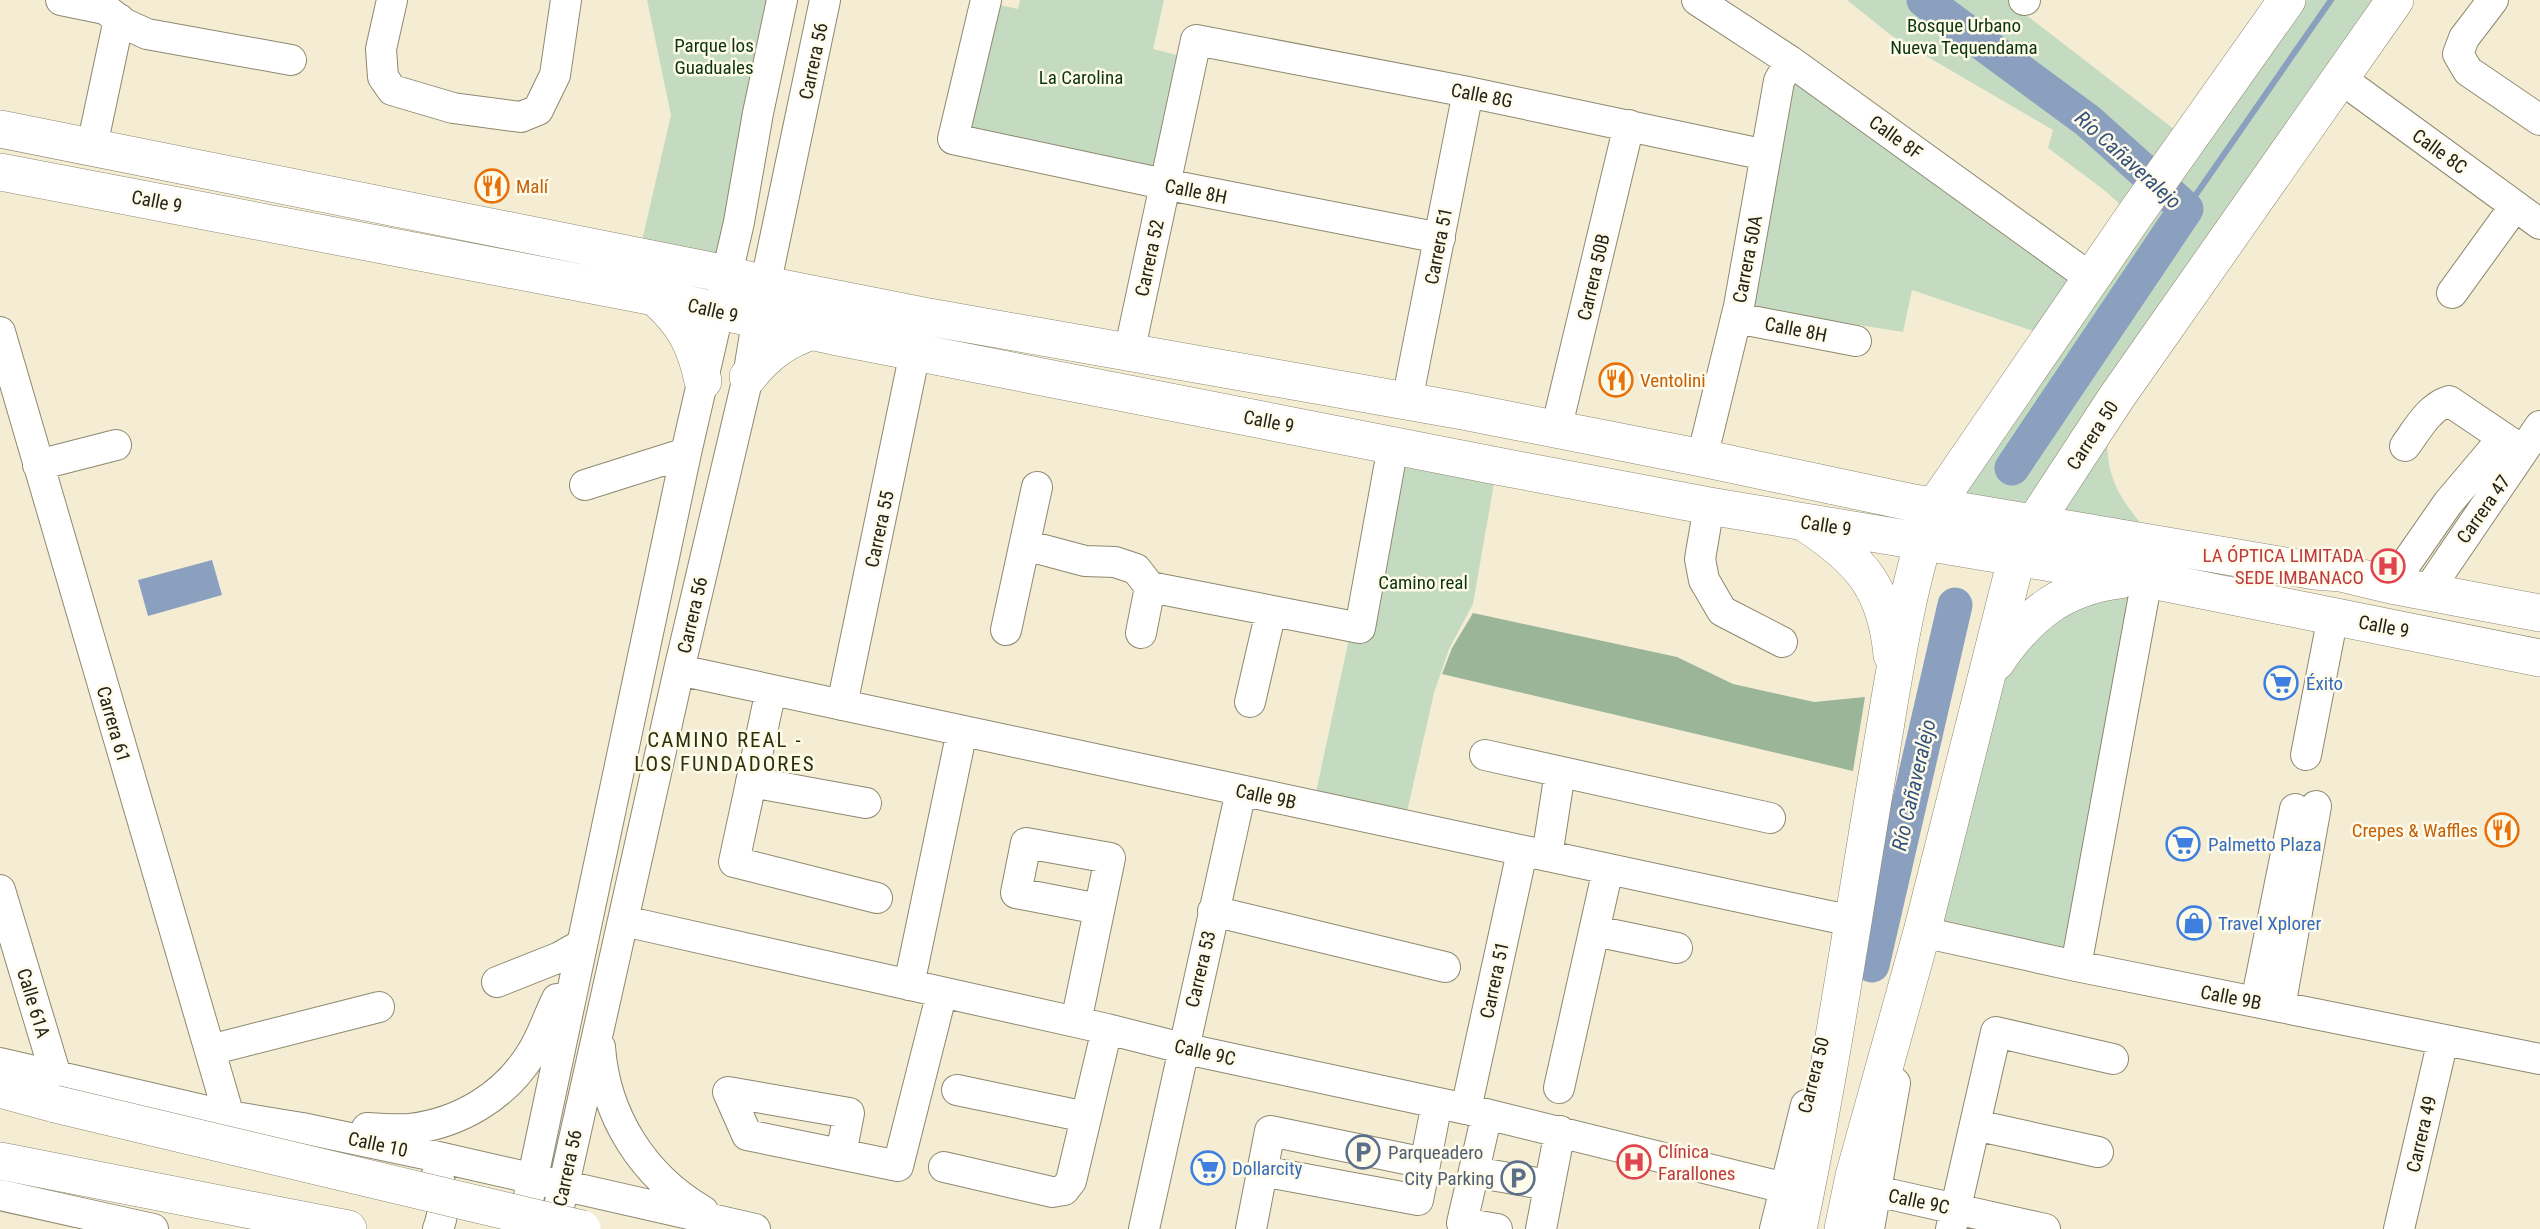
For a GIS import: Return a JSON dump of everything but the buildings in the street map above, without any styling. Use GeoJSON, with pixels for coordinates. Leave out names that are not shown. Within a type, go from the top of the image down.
{"type":"FeatureCollection","features":[{"type":"Feature","properties":{"kind":"main road","name":"Carrera 50"},"geometry":{"type":"LineString","coordinates":[[1798,1229],[1798,1177],[1832,1063],[1852,921],[1893,683],[1931,542],[1944,508],[2134,216],[2287,0]]}},
{"type":"Feature","properties":{"kind":"main road","name":"Carrera 50"},"geometry":{"type":"LineString","coordinates":[[1843,1229],[1865,1184],[1922,932],[1988,675],[2010,555],[2028,521],[2395,0]]}},
{"type":"Feature","properties":{"kind":"main road","name":"Calle 9"},"geometry":{"type":"LineString","coordinates":[[0,129],[910,314],[1463,411],[1944,508],[2342,573],[2540,613]]}},
{"type":"Feature","properties":{"kind":"main road"},"geometry":{"type":"LineString","coordinates":[[10,174],[88,145]]}},
{"type":"Feature","properties":{"kind":"main road"},"geometry":{"type":"LineString","coordinates":[[144,157],[190,207]]}},
{"type":"Feature","properties":{"kind":"main road","name":"Calle 9"},"geometry":{"type":"LineString","coordinates":[[10,174],[654,297],[915,352],[1497,466],[1709,506],[2147,579],[2540,658]]}},
{"type":"Feature","properties":{"kind":"main road"},"geometry":{"type":"LineString","coordinates":[[654,297],[673,313],[688,334],[698,357],[703,381]]}},
{"type":"Feature","properties":{"kind":"main road"},"geometry":{"type":"LineString","coordinates":[[748,377],[761,360],[777,347],[794,337],[813,331]]}},
{"type":"Feature","properties":{"kind":"main road"},"geometry":{"type":"LineString","coordinates":[[1247,417],[1307,384]]}},
{"type":"Feature","properties":{"kind":"main road"},"geometry":{"type":"LineString","coordinates":[[1463,411],[1497,466]]}},
{"type":"Feature","properties":{"kind":"main road"},"geometry":{"type":"LineString","coordinates":[[1801,521],[1841,548],[1869,580],[1887,624],[1893,683]]}},
{"type":"Feature","properties":{"kind":"main road"},"geometry":{"type":"LineString","coordinates":[[2223,594],[2274,563]]}},
{"type":"Feature","properties":{"kind":"main road"},"geometry":{"type":"LineString","coordinates":[[1988,675],[2024,626],[2068,593],[2093,584],[2147,579]]}},
{"type":"Feature","properties":{"kind":"main road","name":"Calle 10"},"geometry":{"type":"LineString","coordinates":[[0,1089],[56,1090],[543,1228]]}},
{"type":"Feature","properties":{"kind":"main road"},"geometry":{"type":"LineString","coordinates":[[7,1174],[348,1229]]}},
{"type":"Feature","properties":{"kind":"street"},"geometry":{"type":"LineString","coordinates":[[61,0],[105,9],[147,34],[291,60]]}},
{"type":"Feature","properties":{"kind":"street"},"geometry":{"type":"LineString","coordinates":[[392,0],[381,49],[383,77],[392,90],[453,108],[521,117],[538,110],[555,75],[566,0]]}},
{"type":"Feature","properties":{"kind":"street","name":"Carrera 56"},"geometry":{"type":"LineString","coordinates":[[543,1228],[533,1179],[686,453],[728,275],[782,0]]}},
{"type":"Feature","properties":{"kind":"street","name":"Carrera 56"},"geometry":{"type":"LineString","coordinates":[[543,1228],[563,1186],[624,921],[679,670],[748,377],[825,0]]}},
{"type":"Feature","properties":{"kind":"street","name":"Calle 8H"},"geometry":{"type":"LineString","coordinates":[[986,0],[953,139],[1440,238]]}},
{"type":"Feature","properties":{"kind":"street","name":"Calle 8F"},"geometry":{"type":"LineString","coordinates":[[1697,0],[1790,61],[2092,279]]}},
{"type":"Feature","properties":{"kind":"street"},"geometry":{"type":"LineString","coordinates":[[2493,0],[2464,38],[2458,54],[2468,71],[2540,120]]}},
{"type":"Feature","properties":{"kind":"street"},"geometry":{"type":"LineString","coordinates":[[88,145],[119,19]]}},
{"type":"Feature","properties":{"kind":"street","name":"Calle 8G"},"geometry":{"type":"LineString","coordinates":[[1196,40],[1468,92],[1766,156]]}},
{"type":"Feature","properties":{"kind":"street","name":"Carrera 52"},"geometry":{"type":"LineString","coordinates":[[1129,353],[1196,40]]}},
{"type":"Feature","properties":{"kind":"street","name":"Carrera 50A"},"geometry":{"type":"LineString","coordinates":[[1702,458],[1736,318],[1779,82],[1790,61]]}},
{"type":"Feature","properties":{"kind":"street","name":"Calle 8C"},"geometry":{"type":"LineString","coordinates":[[2340,78],[2540,224]]}},
{"type":"Feature","properties":{"kind":"street","name":"Carrera 51"},"geometry":{"type":"LineString","coordinates":[[1407,401],[1468,92]]}},
{"type":"Feature","properties":{"kind":"street","name":"Carrera 50B"},"geometry":{"type":"LineString","coordinates":[[1556,430],[1629,125]]}},
{"type":"Feature","properties":{"kind":"street"},"geometry":{"type":"LineString","coordinates":[[2452,293],[2515,206]]}},
{"type":"Feature","properties":{"kind":"street","name":"Calle 8H"},"geometry":{"type":"LineString","coordinates":[[1736,318],[1856,341]]}},
{"type":"Feature","properties":{"kind":"street","name":"Carrera 61"},"geometry":{"type":"LineString","coordinates":[[0,332],[229,1116]]}},
{"type":"Feature","properties":{"kind":"street","name":"Carrera 55"},"geometry":{"type":"LineString","coordinates":[[842,705],[915,352]]}},
{"type":"Feature","properties":{"kind":"street"},"geometry":{"type":"LineString","coordinates":[[2391,585],[2448,503],[2513,445],[2449,401],[2426,418],[2405,446]]}},
{"type":"Feature","properties":{"kind":"street","name":"Carrera 47"},"geometry":{"type":"LineString","coordinates":[[2427,592],[2513,445],[2540,426]]}},
{"type":"Feature","properties":{"kind":"street"},"geometry":{"type":"LineString","coordinates":[[38,465],[116,444]]}},
{"type":"Feature","properties":{"kind":"street"},"geometry":{"type":"LineString","coordinates":[[1025,545],[1085,561],[1115,562],[1136,569],[1150,587],[1360,628],[1393,446]]}},
{"type":"Feature","properties":{"kind":"street"},"geometry":{"type":"LineString","coordinates":[[585,485],[686,453]]}},
{"type":"Feature","properties":{"kind":"street"},"geometry":{"type":"LineString","coordinates":[[1006,630],[1037,487]]}},
{"type":"Feature","properties":{"kind":"street"},"geometry":{"type":"LineString","coordinates":[[1709,506],[1700,559],[1704,580],[1722,611],[1782,642]]}},
{"type":"Feature","properties":{"kind":"street"},"geometry":{"type":"LineString","coordinates":[[2076,966],[2147,579]]}},
{"type":"Feature","properties":{"kind":"street"},"geometry":{"type":"LineString","coordinates":[[1141,633],[1150,587]]}},
{"type":"Feature","properties":{"kind":"street"},"geometry":{"type":"LineString","coordinates":[[1250,702],[1271,611]]}},
{"type":"Feature","properties":{"kind":"street"},"geometry":{"type":"LineString","coordinates":[[2315,757],[2343,618]]}},
{"type":"Feature","properties":{"kind":"street","name":"Calle 9B"},"geometry":{"type":"LineString","coordinates":[[679,670],[1852,921]]}},
{"type":"Feature","properties":{"kind":"street"},"geometry":{"type":"LineString","coordinates":[[771,690],[734,862],[877,898]]}},
{"type":"Feature","properties":{"kind":"street"},"geometry":{"type":"LineString","coordinates":[[909,985],[962,731]]}},
{"type":"Feature","properties":{"kind":"street"},"geometry":{"type":"LineString","coordinates":[[1485,755],[1770,818]]}},
{"type":"Feature","properties":{"kind":"street","name":"Carrera 51"},"geometry":{"type":"LineString","coordinates":[[1463,1109],[1534,854],[1560,772]]}},
{"type":"Feature","properties":{"kind":"street"},"geometry":{"type":"LineString","coordinates":[[751,782],[866,803]]}},
{"type":"Feature","properties":{"kind":"street","name":"Carrera 53"},"geometry":{"type":"LineString","coordinates":[[1144,1229],[1241,791]]}},
{"type":"Feature","properties":{"kind":"street"},"geometry":{"type":"LineString","coordinates":[[2268,1005],[2306,804]]}},
{"type":"Feature","properties":{"kind":"street"},"geometry":{"type":"LineString","coordinates":[[1559,1088],[1608,869]]}},
{"type":"Feature","properties":{"kind":"street","name":"Calle 61A"},"geometry":{"type":"LineString","coordinates":[[0,890],[56,1090]]}},
{"type":"Feature","properties":{"kind":"street"},"geometry":{"type":"LineString","coordinates":[[1076,1022],[1099,909]]}},
{"type":"Feature","properties":{"kind":"street"},"geometry":{"type":"LineString","coordinates":[[1213,911],[1445,967]]}},
{"type":"Feature","properties":{"kind":"street","name":"Calle 9C"},"geometry":{"type":"LineString","coordinates":[[624,921],[1560,1131],[1798,1177]]}},
{"type":"Feature","properties":{"kind":"street"},"geometry":{"type":"LineString","coordinates":[[1595,931],[1678,948]]}},
{"type":"Feature","properties":{"kind":"street","name":"Calle 9B"},"geometry":{"type":"LineString","coordinates":[[1922,932],[2076,966],[2540,1059]]}},
{"type":"Feature","properties":{"kind":"street"},"geometry":{"type":"LineString","coordinates":[[497,982],[560,957],[581,945]]}},
{"type":"Feature","properties":{"kind":"street"},"geometry":{"type":"LineString","coordinates":[[302,1128],[407,1129],[449,1120],[485,1102],[514,1077],[532,1052],[581,945]]}},
{"type":"Feature","properties":{"kind":"street"},"geometry":{"type":"LineString","coordinates":[[841,1154],[898,1166],[942,992]]}},
{"type":"Feature","properties":{"kind":"street"},"geometry":{"type":"LineString","coordinates":[[210,1050],[379,1007]]}},
{"type":"Feature","properties":{"kind":"street"},"geometry":{"type":"LineString","coordinates":[[601,1012],[600,1050],[604,1077],[612,1105],[628,1139],[650,1169],[677,1194],[726,1222]]}},
{"type":"Feature","properties":{"kind":"street"},"geometry":{"type":"LineString","coordinates":[[944,1167],[1052,1192],[1064,1190],[1071,1181],[1107,1029]]}},
{"type":"Feature","properties":{"kind":"street"},"geometry":{"type":"LineString","coordinates":[[1953,1219],[1996,1032],[2113,1059]]}},
{"type":"Feature","properties":{"kind":"street","name":"Carrera 49"},"geometry":{"type":"LineString","coordinates":[[2399,1229],[2443,1040]]}},
{"type":"Feature","properties":{"kind":"street","name":"Calle 10"},"geometry":{"type":"LineString","coordinates":[[0,1063],[56,1090],[302,1128],[563,1186],[643,1217],[674,1211],[755,1229]]}},
{"type":"Feature","properties":{"kind":"street"},"geometry":{"type":"LineString","coordinates":[[957,1090],[1086,1116]]}},
{"type":"Feature","properties":{"kind":"street"},"geometry":{"type":"LineString","coordinates":[[1262,1171],[1418,1200],[1424,1163],[1463,1109]]}},
{"type":"Feature","properties":{"kind":"street"},"geometry":{"type":"LineString","coordinates":[[1463,1109],[1474,1172],[1462,1223],[1497,1229]]}},
{"type":"Feature","properties":{"kind":"street"},"geometry":{"type":"LineString","coordinates":[[1975,1125],[2098,1152]]}},
{"type":"Feature","properties":{"kind":"street"},"geometry":{"type":"LineString","coordinates":[[1251,1229],[1270,1130],[1424,1163]]}},
{"type":"Feature","properties":{"kind":"street"},"geometry":{"type":"LineString","coordinates":[[1541,1229],[1560,1131]]}},
{"type":"Feature","properties":{"kind":"street"},"geometry":{"type":"LineString","coordinates":[[438,1229],[443,1204],[435,1169],[438,1157],[475,1173],[543,1228],[589,1211],[617,1205],[643,1217]]}},
{"type":"Feature","properties":{"kind":"street"},"geometry":{"type":"LineString","coordinates":[[1474,1172],[1549,1185]]}},
{"type":"Feature","properties":{"kind":"street"},"geometry":{"type":"LineString","coordinates":[[7,1174],[153,1229]]}},
{"type":"Feature","properties":{"kind":"street","name":"Carrera 50"},"geometry":{"type":"LineString","coordinates":[[1775,1229],[1798,1177]]}},
{"type":"Feature","properties":{"kind":"street","name":"Calle 9C"},"geometry":{"type":"LineString","coordinates":[[1865,1184],[1953,1219],[2045,1229]]}},
{"type":"Feature","properties":{"kind":"street","name":"Carrera 50"},"geometry":{"type":"LineString","coordinates":[[1865,1184],[1869,1229]]}},
{"type":"Feature","properties":{"kind":"green space","name":"Parque los Guaduales"},"geometry":{"type":"Polygon","coordinates":[[[647,0],[782,0],[728,275],[638,258],[671,115],[647,0]]]}},
{"type":"Feature","properties":{"kind":"green space","name":"La Carolina"},"geometry":{"type":"Polygon","coordinates":[[[1020,0],[1164,0],[1153,49],[1181,56],[1154,172],[967,128],[995,4],[1018,9],[1020,0]]]}},
{"type":"Feature","properties":{"kind":"green space","name":"Bosque Urbano Nueva Tequendama"},"geometry":{"type":"Polygon","coordinates":[[[1847,0],[2024,0],[2017,8],[2188,140],[2287,0],[2395,0],[2108,422],[2108,460],[2117,488],[2133,514],[2156,542],[1935,506],[2051,337],[1912,290],[1903,332],[1739,306],[1790,61],[2091,278],[2133,216],[2104,190],[2048,148],[2053,130],[1892,36],[1847,0]]]}},
{"type":"Feature","properties":{"kind":"green space","name":"Camino real"},"geometry":{"type":"Polygon","coordinates":[[[1393,446],[1497,466],[1473,604],[1449,649],[1434,693],[1404,825],[1313,806],[1348,643],[1360,628],[1393,446]]]}},
{"type":"Feature","properties":{"kind":"green space"},"geometry":{"type":"Polygon","coordinates":[[[2147,579],[2076,966],[1922,932],[2014,636],[2147,579]]]}},
{"type":"Feature","properties":{"kind":"green space"},"geometry":{"type":"Polygon","coordinates":[[[1473,613],[1677,657],[1733,684],[1814,702],[1865,697],[1853,771],[1442,674],[1452,648],[1473,613]]]}},
{"type":"Feature","properties":{"kind":"water"},"geometry":{"type":"Polygon","coordinates":[[[212,560],[222,595],[148,616],[138,580],[212,560]]]}},
{"type":"Feature","properties":{"kind":"waterway","name":"Río Cañaveralejo"},"geometry":{"type":"LineString","coordinates":[[1924,0],[2088,121],[2186,209],[2012,468]]}},
{"type":"Feature","properties":{"kind":"waterway"},"geometry":{"type":"LineString","coordinates":[[2186,209],[2331,0]]}},
{"type":"Feature","properties":{"kind":"waterway","name":"Río Cañaveralejo"},"geometry":{"type":"LineString","coordinates":[[1872,965],[1955,605]]}},
{"type":"Feature","properties":{"kind":"place","name":"Malí"},"geometry":{"type":"Point","coordinates":[492,186]}},
{"type":"Feature","properties":{"kind":"place","name":"Ventolini"},"geometry":{"type":"Point","coordinates":[1616,380]}},
{"type":"Feature","properties":{"kind":"place","name":"LA ÓPTICA LIMITADA SEDE IMBANACO"},"geometry":{"type":"Point","coordinates":[2388,566]}},
{"type":"Feature","properties":{"kind":"place","name":"Éxito"},"geometry":{"type":"Point","coordinates":[2281,683]}},
{"type":"Feature","properties":{"kind":"place","name":"Crepes & Waffles"},"geometry":{"type":"Point","coordinates":[2502,830]}},
{"type":"Feature","properties":{"kind":"place","name":"Palmetto Plaza"},"geometry":{"type":"Point","coordinates":[2183,844]}},
{"type":"Feature","properties":{"kind":"place","name":"Travel Xplorer"},"geometry":{"type":"Point","coordinates":[2194,923]}},
{"type":"Feature","properties":{"kind":"place","name":"Parqueadero"},"geometry":{"type":"Point","coordinates":[1363,1152]}},
{"type":"Feature","properties":{"kind":"place","name":"Clínica Farallones"},"geometry":{"type":"Point","coordinates":[1634,1162]}},
{"type":"Feature","properties":{"kind":"place","name":"Dollarcity"},"geometry":{"type":"Point","coordinates":[1208,1168]}},
{"type":"Feature","properties":{"kind":"place","name":"City Parking"},"geometry":{"type":"Point","coordinates":[1518,1178]}},
{"type":"Feature","properties":{"kind":"district","name":"CAMINO REAL - LOS FUNDADORES"},"geometry":{"type":"Point","coordinates":[725,752]}}]}
